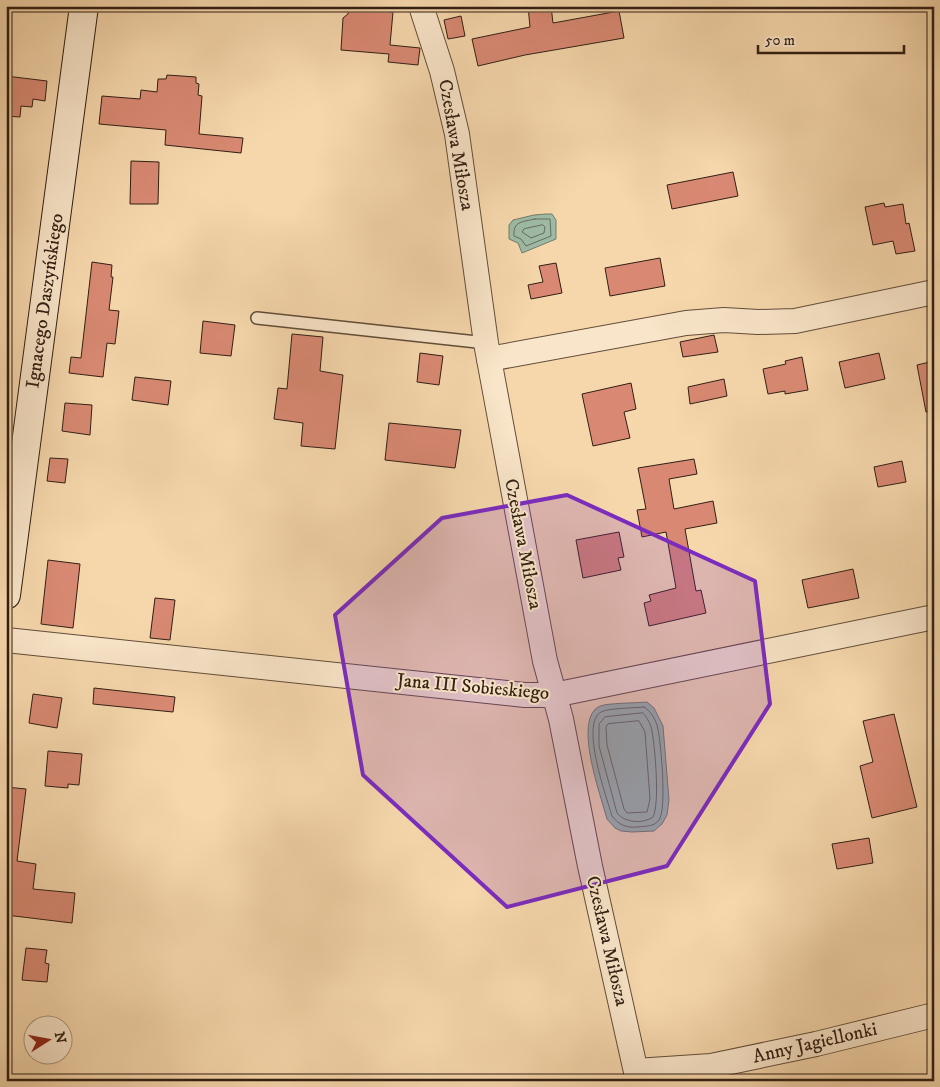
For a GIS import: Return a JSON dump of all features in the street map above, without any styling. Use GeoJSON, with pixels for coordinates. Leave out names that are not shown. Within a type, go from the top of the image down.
{"type":"FeatureCollection","features":[{"type":"Feature","properties":{"kind":"street","name":"Ignacego Daszyńskiego"},"geometry":{"type":"LineString","coordinates":[[6,595],[84,6]]}},
{"type":"Feature","properties":{"kind":"street","name":"Czesława Miłosza"},"geometry":{"type":"LineString","coordinates":[[421,6],[442,71],[457,134],[488,351],[545,661],[561,719],[590,866],[637,1076]]}},
{"type":"Feature","properties":{"kind":"street"},"geometry":{"type":"LineString","coordinates":[[488,351],[686,323],[724,320],[758,322],[795,321],[934,292]]}},
{"type":"Feature","properties":{"kind":"street","name":"Jana III Sobieskiego"},"geometry":{"type":"LineString","coordinates":[[6,640],[524,695],[554,695],[934,617]]}},
{"type":"Feature","properties":{"kind":"street","name":"Anny Jagiellonki"},"geometry":{"type":"LineString","coordinates":[[637,1076],[712,1066],[816,1044],[934,1015]]}},
{"type":"Feature","properties":{"kind":"lane"},"geometry":{"type":"LineString","coordinates":[[257,318],[488,351]]}},
{"type":"Feature","properties":{"kind":"highlighted area"},"geometry":{"type":"Polygon","coordinates":[[[567,495],[755,581],[770,704],[667,866],[507,907],[363,775],[335,615],[442,518],[567,495]]]}},
{"type":"Feature","properties":{"kind":"water"},"geometry":{"type":"Polygon","coordinates":[[[552,214],[556,220],[556,239],[522,253],[518,243],[509,239],[509,225],[513,220],[534,215],[552,214]]]}},
{"type":"Feature","properties":{"kind":"water"},"geometry":{"type":"Polygon","coordinates":[[[647,702],[654,708],[663,726],[669,800],[667,815],[662,824],[654,831],[621,831],[615,828],[607,819],[591,758],[588,725],[592,713],[600,706],[647,702]]]}},
{"type":"Feature","properties":{"kind":"building"},"geometry":{"type":"Polygon","coordinates":[[[349,6],[389,8],[389,12],[393,12],[390,45],[420,48],[418,65],[388,62],[389,54],[341,50],[343,18],[348,14],[349,6]]]}},
{"type":"Feature","properties":{"kind":"building"},"geometry":{"type":"Polygon","coordinates":[[[528,6],[551,6],[553,23],[619,11],[624,38],[525,55],[478,66],[472,39],[530,27],[528,6]]]}},
{"type":"Feature","properties":{"kind":"building"},"geometry":{"type":"Polygon","coordinates":[[[461,16],[465,36],[448,39],[444,20],[461,16]]]}},
{"type":"Feature","properties":{"kind":"building"},"geometry":{"type":"Polygon","coordinates":[[[167,75],[196,77],[196,83],[199,84],[198,95],[202,96],[199,134],[243,138],[241,153],[165,145],[166,130],[99,124],[102,96],[140,99],[141,90],[157,92],[158,79],[166,79],[167,75]]]}},
{"type":"Feature","properties":{"kind":"building"},"geometry":{"type":"Polygon","coordinates":[[[6,76],[47,81],[45,101],[33,99],[32,107],[21,106],[20,117],[6,116],[6,76]]]}},
{"type":"Feature","properties":{"kind":"building"},"geometry":{"type":"Polygon","coordinates":[[[131,161],[159,162],[158,204],[130,204],[131,161]]]}},
{"type":"Feature","properties":{"kind":"building"},"geometry":{"type":"Polygon","coordinates":[[[733,172],[738,196],[672,209],[667,185],[733,172]]]}},
{"type":"Feature","properties":{"kind":"building"},"geometry":{"type":"Polygon","coordinates":[[[884,203],[885,207],[903,204],[906,224],[909,223],[915,251],[896,254],[893,241],[873,245],[865,207],[884,203]]]}},
{"type":"Feature","properties":{"kind":"building"},"geometry":{"type":"Polygon","coordinates":[[[660,258],[665,286],[610,296],[605,268],[660,258]]]}},
{"type":"Feature","properties":{"kind":"building"},"geometry":{"type":"Polygon","coordinates":[[[92,262],[112,265],[111,277],[113,277],[109,310],[119,311],[115,344],[107,343],[103,377],[69,373],[71,357],[81,358],[92,262]]]}},
{"type":"Feature","properties":{"kind":"building"},"geometry":{"type":"Polygon","coordinates":[[[556,263],[562,293],[531,299],[528,285],[543,282],[539,266],[556,263]]]}},
{"type":"Feature","properties":{"kind":"building"},"geometry":{"type":"Polygon","coordinates":[[[203,321],[235,325],[231,356],[200,353],[203,321]]]}},
{"type":"Feature","properties":{"kind":"building"},"geometry":{"type":"Polygon","coordinates":[[[292,334],[323,337],[320,371],[343,375],[335,449],[301,446],[303,423],[274,419],[278,388],[287,389],[292,334]]]}},
{"type":"Feature","properties":{"kind":"building"},"geometry":{"type":"Polygon","coordinates":[[[714,335],[718,352],[683,357],[680,342],[714,335]]]}},
{"type":"Feature","properties":{"kind":"building"},"geometry":{"type":"Polygon","coordinates":[[[420,353],[443,356],[439,385],[417,382],[420,353]]]}},
{"type":"Feature","properties":{"kind":"building"},"geometry":{"type":"Polygon","coordinates":[[[879,353],[885,379],[845,388],[839,362],[879,353]]]}},
{"type":"Feature","properties":{"kind":"building"},"geometry":{"type":"Polygon","coordinates":[[[802,357],[808,390],[785,394],[785,391],[768,394],[763,369],[786,364],[785,361],[802,357]]]}},
{"type":"Feature","properties":{"kind":"building"},"geometry":{"type":"Polygon","coordinates":[[[934,361],[934,411],[926,412],[917,365],[934,361]]]}},
{"type":"Feature","properties":{"kind":"building"},"geometry":{"type":"Polygon","coordinates":[[[135,377],[171,381],[168,405],[132,400],[135,377]]]}},
{"type":"Feature","properties":{"kind":"building"},"geometry":{"type":"Polygon","coordinates":[[[724,379],[727,396],[690,404],[688,387],[724,379]]]}},
{"type":"Feature","properties":{"kind":"building"},"geometry":{"type":"Polygon","coordinates":[[[631,383],[636,409],[624,412],[630,438],[593,446],[582,394],[631,383]]]}},
{"type":"Feature","properties":{"kind":"building"},"geometry":{"type":"Polygon","coordinates":[[[65,403],[92,405],[90,435],[62,431],[65,403]]]}},
{"type":"Feature","properties":{"kind":"building"},"geometry":{"type":"Polygon","coordinates":[[[389,423],[461,430],[455,468],[385,460],[389,423]]]}},
{"type":"Feature","properties":{"kind":"building"},"geometry":{"type":"Polygon","coordinates":[[[50,458],[68,459],[65,483],[47,481],[50,458]]]}},
{"type":"Feature","properties":{"kind":"building"},"geometry":{"type":"Polygon","coordinates":[[[694,459],[697,474],[669,479],[674,509],[713,501],[717,523],[685,529],[696,591],[701,590],[706,613],[649,626],[644,603],[651,601],[649,595],[676,588],[666,532],[642,537],[637,510],[646,509],[638,468],[694,459]]]}},
{"type":"Feature","properties":{"kind":"building"},"geometry":{"type":"Polygon","coordinates":[[[902,461],[906,482],[878,487],[874,467],[902,461]]]}},
{"type":"Feature","properties":{"kind":"building"},"geometry":{"type":"Polygon","coordinates":[[[619,532],[624,557],[618,558],[621,570],[583,578],[576,540],[619,532]]]}},
{"type":"Feature","properties":{"kind":"building"},"geometry":{"type":"Polygon","coordinates":[[[48,560],[80,564],[73,628],[41,624],[48,560]]]}},
{"type":"Feature","properties":{"kind":"building"},"geometry":{"type":"Polygon","coordinates":[[[853,569],[859,598],[808,608],[802,580],[853,569]]]}},
{"type":"Feature","properties":{"kind":"building"},"geometry":{"type":"Polygon","coordinates":[[[155,598],[175,600],[170,640],[150,638],[155,598]]]}},
{"type":"Feature","properties":{"kind":"building"},"geometry":{"type":"Polygon","coordinates":[[[94,688],[175,697],[173,712],[93,704],[94,688]]]}},
{"type":"Feature","properties":{"kind":"building"},"geometry":{"type":"Polygon","coordinates":[[[33,694],[62,698],[57,728],[29,723],[33,694]]]}},
{"type":"Feature","properties":{"kind":"building"},"geometry":{"type":"Polygon","coordinates":[[[894,714],[917,807],[872,818],[860,766],[873,762],[863,721],[894,714]]]}},
{"type":"Feature","properties":{"kind":"building"},"geometry":{"type":"Polygon","coordinates":[[[48,751],[82,754],[79,785],[68,784],[68,788],[45,786],[48,751]]]}},
{"type":"Feature","properties":{"kind":"building"},"geometry":{"type":"Polygon","coordinates":[[[6,787],[26,789],[17,861],[36,864],[33,889],[75,893],[72,923],[6,915],[6,787]]]}},
{"type":"Feature","properties":{"kind":"building"},"geometry":{"type":"Polygon","coordinates":[[[869,838],[873,863],[837,869],[832,844],[869,838]]]}},
{"type":"Feature","properties":{"kind":"building"},"geometry":{"type":"Polygon","coordinates":[[[26,948],[47,950],[45,963],[49,964],[47,982],[22,980],[26,948]]]}}]}
